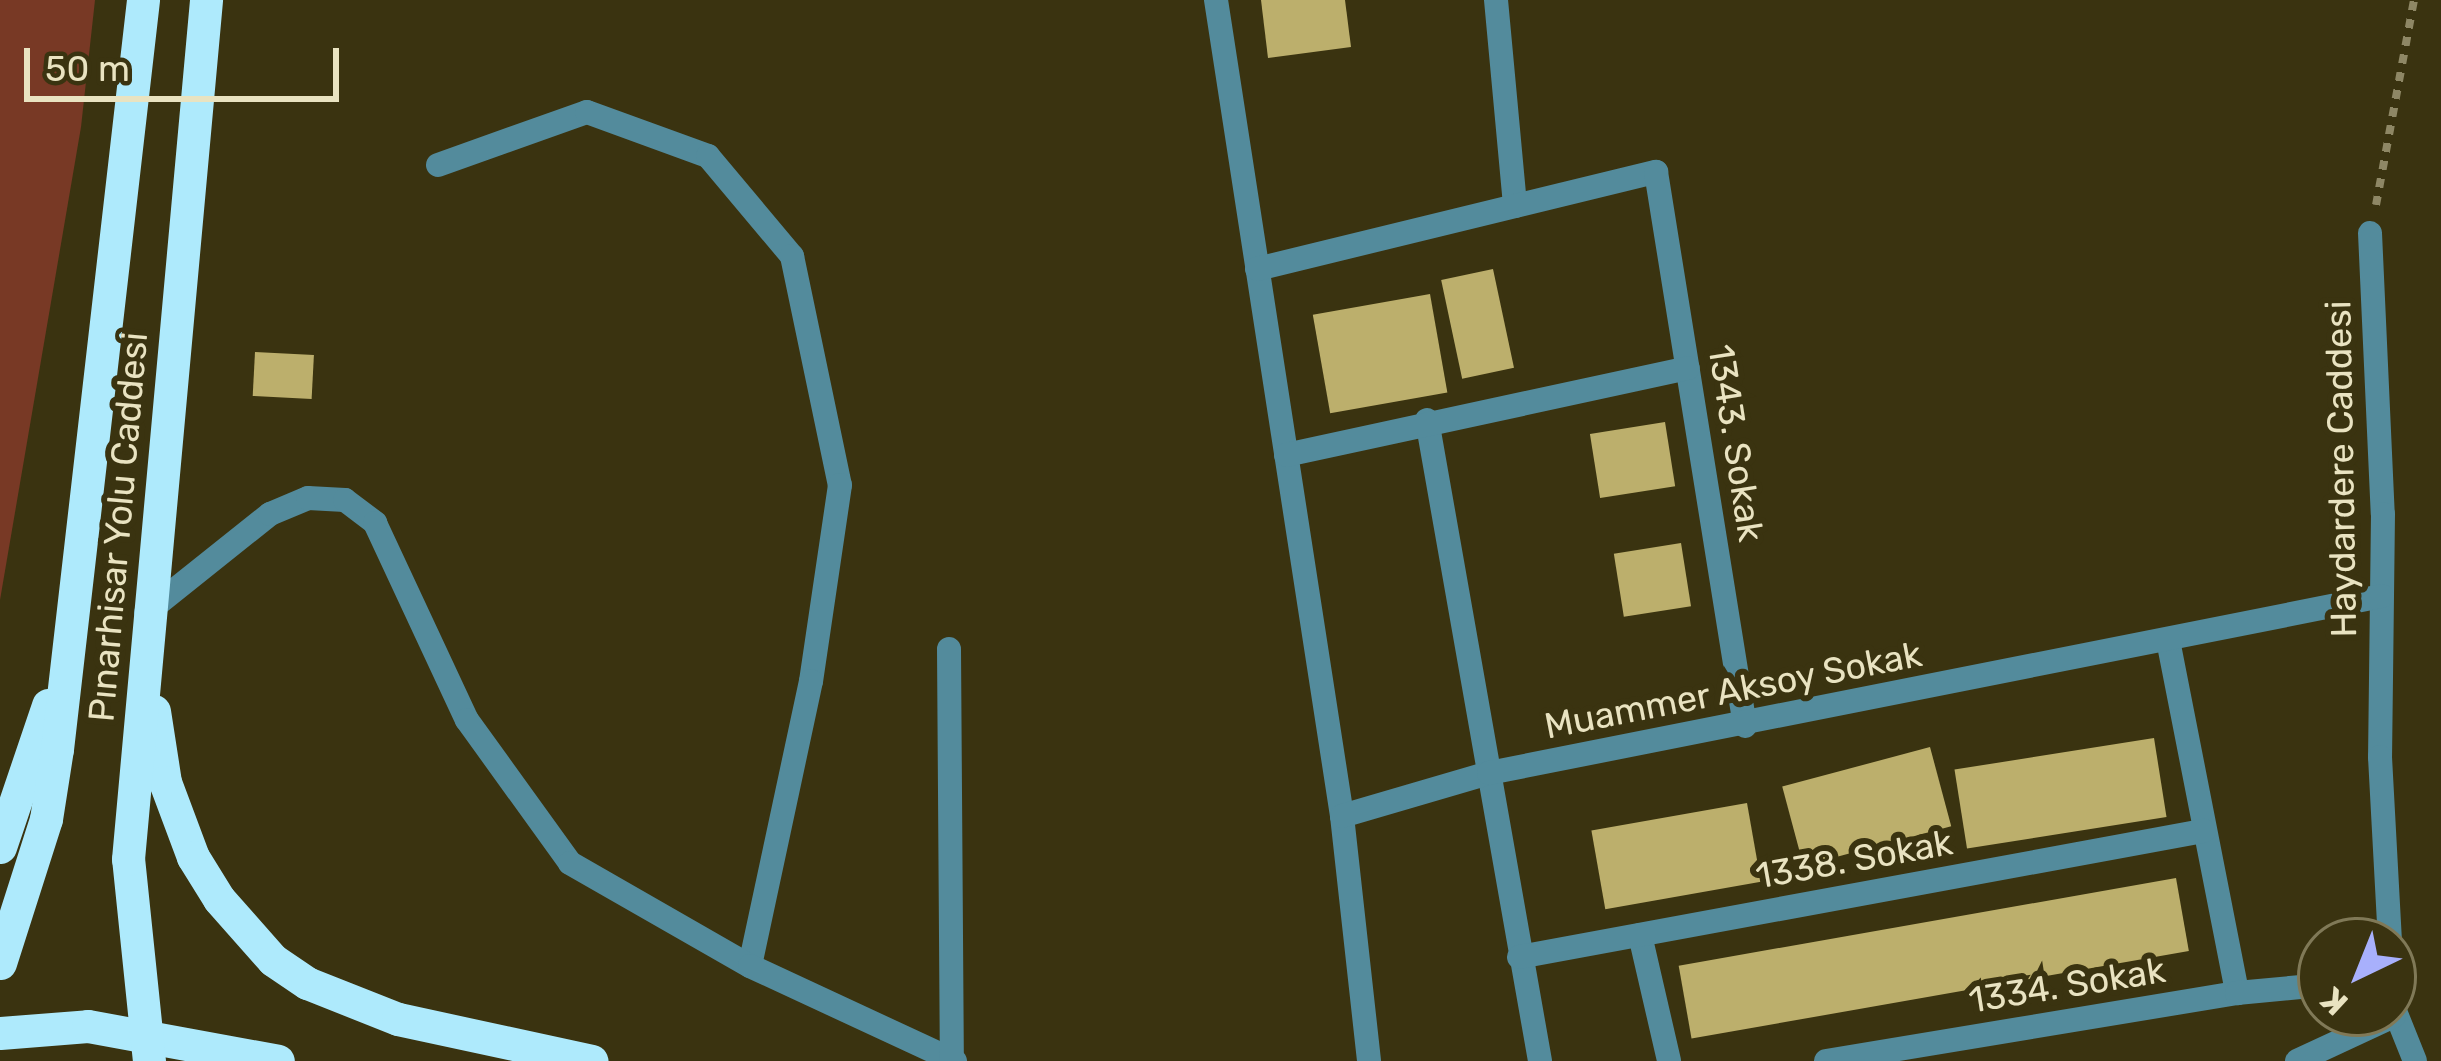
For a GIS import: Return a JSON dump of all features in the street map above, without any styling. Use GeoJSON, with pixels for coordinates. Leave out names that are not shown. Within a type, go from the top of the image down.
{"type":"FeatureCollection","features":[{"type":"Feature","properties":{"kind":"highway","name":"Pınarhisar Yolu Caddesi"},"geometry":{"type":"LineString","coordinates":[[0,963],[46,820],[71,648],[143,0]]}},
{"type":"Feature","properties":{"kind":"highway","name":"Pınarhisar Yolu Caddesi"},"geometry":{"type":"LineString","coordinates":[[147,1047],[128,859],[146,613],[206,0]]}},
{"type":"Feature","properties":{"kind":"highway"},"geometry":{"type":"LineString","coordinates":[[146,613],[155,736],[175,813],[219,899],[272,960],[307,983],[398,1019],[592,1061]]}},
{"type":"Feature","properties":{"kind":"highway"},"geometry":{"type":"LineString","coordinates":[[0,847],[71,648]]}},
{"type":"Feature","properties":{"kind":"highway"},"geometry":{"type":"LineString","coordinates":[[0,1033],[70,1025],[147,1047],[278,1061]]}},
{"type":"Feature","properties":{"kind":"street"},"geometry":{"type":"LineString","coordinates":[[1216,0],[1342,816],[1369,1061]]}},
{"type":"Feature","properties":{"kind":"street"},"geometry":{"type":"LineString","coordinates":[[1257,269],[1515,206],[1496,0]]}},
{"type":"Feature","properties":{"kind":"street"},"geometry":{"type":"LineString","coordinates":[[438,165],[587,112],[708,155],[792,256],[840,485],[811,681],[750,966]]}},
{"type":"Feature","properties":{"kind":"street","name":"1343. Sokak"},"geometry":{"type":"LineString","coordinates":[[1515,206],[1656,172],[1745,726]]}},
{"type":"Feature","properties":{"kind":"street","name":"Haydardere Caddesi"},"geometry":{"type":"LineString","coordinates":[[2370,233],[2382,596],[2380,757],[2389,917]]}},
{"type":"Feature","properties":{"kind":"street"},"geometry":{"type":"LineString","coordinates":[[1286,455],[1688,368]]}},
{"type":"Feature","properties":{"kind":"street"},"geometry":{"type":"LineString","coordinates":[[1427,421],[1540,1061]]}},
{"type":"Feature","properties":{"kind":"street"},"geometry":{"type":"LineString","coordinates":[[146,613],[270,514],[308,498],[345,500],[375,523],[466,720],[570,863],[750,966],[954,1060],[949,649]]}},
{"type":"Feature","properties":{"kind":"street","name":"Muammer Aksoy Sokak"},"geometry":{"type":"LineString","coordinates":[[1342,816],[1489,773],[1745,726],[2382,596]]}},
{"type":"Feature","properties":{"kind":"street"},"geometry":{"type":"LineString","coordinates":[[2168,640],[2237,993]]}},
{"type":"Feature","properties":{"kind":"street","name":"1338. Sokak"},"geometry":{"type":"LineString","coordinates":[[1519,957],[2203,831]]}},
{"type":"Feature","properties":{"kind":"street"},"geometry":{"type":"LineString","coordinates":[[1640,935],[1669,1061]]}},
{"type":"Feature","properties":{"kind":"street","name":"1334. Sokak"},"geometry":{"type":"LineString","coordinates":[[1826,1061],[2237,993],[2297,988]]}},
{"type":"Feature","properties":{"kind":"street"},"geometry":{"type":"LineString","coordinates":[[2297,1061],[2343,1037]]}},
{"type":"Feature","properties":{"kind":"path"},"geometry":{"type":"LineString","coordinates":[[2370,233],[2414,0]]}},
{"type":"Feature","properties":{"kind":"shaded area"},"geometry":{"type":"Polygon","coordinates":[[[0,0],[95,0],[81,127],[0,600],[0,0]]]}},
{"type":"Feature","properties":{"kind":"building"},"geometry":{"type":"Polygon","coordinates":[[[1261,0],[1345,0],[1351,47],[1268,58],[1261,0]]]}},
{"type":"Feature","properties":{"kind":"building"},"geometry":{"type":"Polygon","coordinates":[[[1493,269],[1514,368],[1462,379],[1441,280],[1493,269]]]}},
{"type":"Feature","properties":{"kind":"building"},"geometry":{"type":"Polygon","coordinates":[[[1430,294],[1447,392],[1330,413],[1313,315],[1430,294]]]}},
{"type":"Feature","properties":{"kind":"building"},"geometry":{"type":"Polygon","coordinates":[[[255,352],[314,355],[312,399],[253,396],[255,352]]]}},
{"type":"Feature","properties":{"kind":"building"},"geometry":{"type":"Polygon","coordinates":[[[1665,422],[1675,486],[1600,498],[1590,434],[1665,422]]]}},
{"type":"Feature","properties":{"kind":"building"},"geometry":{"type":"Polygon","coordinates":[[[1681,543],[1691,606],[1624,617],[1614,554],[1681,543]]]}},
{"type":"Feature","properties":{"kind":"building"},"geometry":{"type":"Polygon","coordinates":[[[2154,738],[2167,817],[1967,849],[1954,770],[2154,738]]]}},
{"type":"Feature","properties":{"kind":"building"},"geometry":{"type":"Polygon","coordinates":[[[1930,747],[1951,826],[1803,866],[1782,787],[1930,747]]]}},
{"type":"Feature","properties":{"kind":"building"},"geometry":{"type":"Polygon","coordinates":[[[1747,803],[1761,882],[1605,909],[1591,830],[1747,803]]]}},
{"type":"Feature","properties":{"kind":"building"},"geometry":{"type":"Polygon","coordinates":[[[2176,878],[2189,951],[1692,1039],[1679,966],[2176,878]]]}}]}
